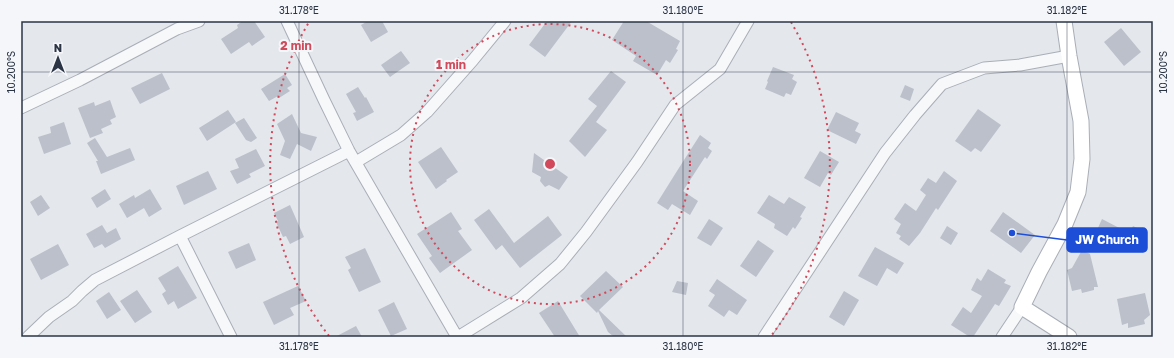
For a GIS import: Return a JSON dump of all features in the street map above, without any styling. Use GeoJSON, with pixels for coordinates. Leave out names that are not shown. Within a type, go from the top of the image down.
{"type":"FeatureCollection","features":[{"type":"Feature","properties":{"kind":"street"},"geometry":{"type":"LineString","coordinates":[[21,108],[80,80],[178,29],[198,21]]}},
{"type":"Feature","properties":{"kind":"street"},"geometry":{"type":"LineString","coordinates":[[287,21],[349,151],[457,337],[522,298],[560,264],[586,232],[637,162],[675,105],[720,69],[748,21]]}},
{"type":"Feature","properties":{"kind":"street"},"geometry":{"type":"LineString","coordinates":[[356,162],[401,135],[427,112],[505,21]]}},
{"type":"Feature","properties":{"kind":"street"},"geometry":{"type":"LineString","coordinates":[[1002,337],[1022,307],[1065,224],[1078,192],[1082,159],[1081,121],[1064,21]]}},
{"type":"Feature","properties":{"kind":"street"},"geometry":{"type":"LineString","coordinates":[[764,337],[885,153],[942,84],[984,68],[1020,65],[1069,56]]}},
{"type":"Feature","properties":{"kind":"street"},"geometry":{"type":"LineString","coordinates":[[28,337],[49,317],[72,301],[95,280],[349,151]]}},
{"type":"Feature","properties":{"kind":"street"},"geometry":{"type":"LineString","coordinates":[[180,236],[231,337]]}},
{"type":"Feature","properties":{"kind":"street"},"geometry":{"type":"LineString","coordinates":[[1022,307],[1069,337]]}},
{"type":"Feature","properties":{"kind":"building"},"geometry":{"type":"Polygon","coordinates":[[[243,21],[254,21],[265,37],[252,46],[249,42],[231,54],[221,39],[238,28],[237,25],[243,21]]]}},
{"type":"Feature","properties":{"kind":"building"},"geometry":{"type":"Polygon","coordinates":[[[368,21],[382,21],[388,32],[371,42],[361,25],[368,21]]]}},
{"type":"Feature","properties":{"kind":"building"},"geometry":{"type":"Polygon","coordinates":[[[547,21],[572,21],[545,57],[529,45],[547,21]]]}},
{"type":"Feature","properties":{"kind":"building"},"geometry":{"type":"Polygon","coordinates":[[[624,21],[646,21],[680,41],[676,49],[678,50],[670,63],[666,60],[657,75],[633,61],[636,56],[612,40],[624,21]]]}},
{"type":"Feature","properties":{"kind":"building"},"geometry":{"type":"Polygon","coordinates":[[[1121,28],[1141,52],[1124,66],[1104,42],[1121,28]]]}},
{"type":"Feature","properties":{"kind":"building"},"geometry":{"type":"Polygon","coordinates":[[[401,51],[410,63],[390,77],[381,65],[401,51]]]}},
{"type":"Feature","properties":{"kind":"building"},"geometry":{"type":"Polygon","coordinates":[[[773,67],[794,75],[792,79],[797,82],[791,95],[786,93],[784,97],[765,89],[773,67]]]}},
{"type":"Feature","properties":{"kind":"building"},"geometry":{"type":"Polygon","coordinates":[[[611,71],[626,82],[596,122],[607,130],[585,157],[569,141],[597,106],[588,99],[611,71]]]}},
{"type":"Feature","properties":{"kind":"building"},"geometry":{"type":"Polygon","coordinates":[[[162,73],[170,89],[140,104],[131,88],[162,73]]]}},
{"type":"Feature","properties":{"kind":"building"},"geometry":{"type":"Polygon","coordinates":[[[285,74],[292,85],[287,88],[290,91],[279,98],[278,96],[269,101],[261,89],[285,74]]]}},
{"type":"Feature","properties":{"kind":"building"},"geometry":{"type":"Polygon","coordinates":[[[905,85],[914,89],[910,101],[900,97],[905,85]]]}},
{"type":"Feature","properties":{"kind":"building"},"geometry":{"type":"Polygon","coordinates":[[[358,87],[365,98],[366,97],[374,112],[357,121],[353,113],[356,112],[346,94],[358,87]]]}},
{"type":"Feature","properties":{"kind":"building"},"geometry":{"type":"Polygon","coordinates":[[[110,100],[116,117],[110,120],[112,124],[101,129],[103,133],[90,138],[78,108],[94,102],[95,106],[110,100]]]}},
{"type":"Feature","properties":{"kind":"building"},"geometry":{"type":"Polygon","coordinates":[[[978,109],[1001,125],[981,152],[975,148],[971,152],[955,141],[978,109]]]}},
{"type":"Feature","properties":{"kind":"building"},"geometry":{"type":"Polygon","coordinates":[[[228,110],[236,122],[207,141],[199,128],[228,110]]]}},
{"type":"Feature","properties":{"kind":"building"},"geometry":{"type":"Polygon","coordinates":[[[836,112],[859,123],[855,131],[861,134],[856,144],[827,130],[836,112]]]}},
{"type":"Feature","properties":{"kind":"building"},"geometry":{"type":"Polygon","coordinates":[[[292,114],[301,133],[317,137],[311,151],[297,144],[290,159],[280,155],[285,141],[277,124],[292,114]]]}},
{"type":"Feature","properties":{"kind":"building"},"geometry":{"type":"Polygon","coordinates":[[[244,118],[257,138],[251,142],[246,140],[235,123],[244,118]]]}},
{"type":"Feature","properties":{"kind":"building"},"geometry":{"type":"Polygon","coordinates":[[[64,122],[71,144],[44,154],[38,137],[51,133],[50,127],[64,122]]]}},
{"type":"Feature","properties":{"kind":"building"},"geometry":{"type":"Polygon","coordinates":[[[700,135],[711,143],[708,148],[712,151],[707,159],[705,157],[683,191],[698,201],[690,215],[672,204],[668,210],[657,203],[700,135]]]}},
{"type":"Feature","properties":{"kind":"building"},"geometry":{"type":"Polygon","coordinates":[[[95,138],[107,157],[130,148],[135,160],[101,174],[96,161],[98,161],[87,143],[95,138]]]}},
{"type":"Feature","properties":{"kind":"building"},"geometry":{"type":"Polygon","coordinates":[[[441,147],[458,172],[436,189],[418,162],[441,147]]]}},
{"type":"Feature","properties":{"kind":"building"},"geometry":{"type":"Polygon","coordinates":[[[256,149],[265,166],[249,174],[251,177],[237,184],[230,171],[239,168],[235,159],[256,149]]]}},
{"type":"Feature","properties":{"kind":"building"},"geometry":{"type":"Polygon","coordinates":[[[820,151],[839,162],[831,175],[828,173],[820,187],[804,178],[820,151]]]}},
{"type":"Feature","properties":{"kind":"building"},"geometry":{"type":"Polygon","coordinates":[[[534,153],[568,177],[559,190],[549,185],[545,187],[540,181],[541,177],[532,172],[534,153]]]}},
{"type":"Feature","properties":{"kind":"building"},"geometry":{"type":"Polygon","coordinates":[[[208,171],[217,189],[184,205],[176,186],[208,171]]]}},
{"type":"Feature","properties":{"kind":"building"},"geometry":{"type":"Polygon","coordinates":[[[944,171],[957,181],[938,210],[936,208],[920,233],[909,246],[899,239],[901,236],[896,233],[901,224],[894,219],[905,203],[916,211],[926,195],[920,190],[928,178],[936,183],[944,171]]]}},
{"type":"Feature","properties":{"kind":"building"},"geometry":{"type":"Polygon","coordinates":[[[105,189],[111,199],[97,208],[91,198],[105,189]]]}},
{"type":"Feature","properties":{"kind":"building"},"geometry":{"type":"Polygon","coordinates":[[[150,189],[162,209],[149,217],[144,208],[127,218],[119,204],[134,195],[135,198],[150,189]]]}},
{"type":"Feature","properties":{"kind":"building"},"geometry":{"type":"Polygon","coordinates":[[[41,195],[50,208],[38,216],[30,202],[41,195]]]}},
{"type":"Feature","properties":{"kind":"building"},"geometry":{"type":"Polygon","coordinates":[[[769,195],[784,204],[789,197],[806,207],[800,217],[802,218],[795,229],[793,227],[787,236],[774,228],[775,224],[757,213],[769,195]]]}},
{"type":"Feature","properties":{"kind":"building"},"geometry":{"type":"Polygon","coordinates":[[[290,205],[304,237],[290,244],[286,236],[283,237],[276,222],[278,221],[274,213],[290,205]]]}},
{"type":"Feature","properties":{"kind":"building"},"geometry":{"type":"Polygon","coordinates":[[[489,209],[514,243],[548,216],[562,235],[520,268],[502,245],[496,250],[474,220],[489,209]]]}},
{"type":"Feature","properties":{"kind":"building"},"geometry":{"type":"Polygon","coordinates":[[[451,212],[462,229],[458,231],[472,250],[440,273],[429,258],[432,256],[417,234],[451,212]]]}},
{"type":"Feature","properties":{"kind":"building"},"geometry":{"type":"Polygon","coordinates":[[[1003,212],[1035,235],[1021,253],[990,231],[1003,212]]]}},
{"type":"Feature","properties":{"kind":"building"},"geometry":{"type":"Polygon","coordinates":[[[709,219],[723,228],[711,246],[697,238],[709,219]]]}},
{"type":"Feature","properties":{"kind":"building"},"geometry":{"type":"Polygon","coordinates":[[[1102,219],[1127,232],[1118,251],[1093,239],[1102,219]]]}},
{"type":"Feature","properties":{"kind":"building"},"geometry":{"type":"Polygon","coordinates":[[[102,225],[107,233],[116,228],[121,239],[105,248],[102,244],[94,248],[86,234],[102,225]]]}},
{"type":"Feature","properties":{"kind":"building"},"geometry":{"type":"Polygon","coordinates":[[[947,226],[958,233],[951,245],[940,238],[947,226]]]}},
{"type":"Feature","properties":{"kind":"building"},"geometry":{"type":"Polygon","coordinates":[[[1133,226],[1144,231],[1139,243],[1127,238],[1133,226]]]}},
{"type":"Feature","properties":{"kind":"building"},"geometry":{"type":"Polygon","coordinates":[[[758,240],[774,251],[756,277],[740,266],[758,240]]]}},
{"type":"Feature","properties":{"kind":"building"},"geometry":{"type":"Polygon","coordinates":[[[249,243],[256,260],[236,269],[228,252],[249,243]]]}},
{"type":"Feature","properties":{"kind":"building"},"geometry":{"type":"Polygon","coordinates":[[[58,244],[69,265],[41,280],[30,259],[58,244]]]}},
{"type":"Feature","properties":{"kind":"building"},"geometry":{"type":"Polygon","coordinates":[[[875,247],[904,263],[897,274],[887,268],[877,286],[858,276],[875,247]]]}},
{"type":"Feature","properties":{"kind":"building"},"geometry":{"type":"Polygon","coordinates":[[[365,248],[381,282],[359,292],[348,270],[351,268],[345,257],[365,248]]]}},
{"type":"Feature","properties":{"kind":"building"},"geometry":{"type":"Polygon","coordinates":[[[1082,250],[1090,254],[1098,287],[1094,287],[1094,290],[1082,293],[1081,289],[1072,291],[1067,270],[1072,268],[1082,250]]]}},
{"type":"Feature","properties":{"kind":"building"},"geometry":{"type":"Polygon","coordinates":[[[178,266],[197,298],[178,309],[174,301],[168,305],[162,294],[166,291],[158,278],[178,266]]]}},
{"type":"Feature","properties":{"kind":"building"},"geometry":{"type":"Polygon","coordinates":[[[988,269],[1006,280],[1004,283],[1011,286],[999,306],[995,304],[973,337],[970,337],[951,325],[963,307],[971,313],[982,296],[971,290],[977,278],[981,281],[988,269]]]}},
{"type":"Feature","properties":{"kind":"building"},"geometry":{"type":"Polygon","coordinates":[[[606,271],[623,287],[599,310],[627,337],[614,337],[608,332],[598,311],[597,313],[580,296],[606,271]]]}},
{"type":"Feature","properties":{"kind":"building"},"geometry":{"type":"Polygon","coordinates":[[[717,279],[747,300],[737,315],[729,310],[724,317],[708,306],[715,295],[709,291],[717,279]]]}},
{"type":"Feature","properties":{"kind":"building"},"geometry":{"type":"Polygon","coordinates":[[[677,281],[688,283],[686,295],[672,292],[677,281]]]}},
{"type":"Feature","properties":{"kind":"building"},"geometry":{"type":"Polygon","coordinates":[[[298,286],[306,301],[290,308],[294,315],[274,325],[263,302],[298,286]]]}},
{"type":"Feature","properties":{"kind":"building"},"geometry":{"type":"Polygon","coordinates":[[[137,290],[152,312],[135,323],[120,301],[137,290]]]}},
{"type":"Feature","properties":{"kind":"building"},"geometry":{"type":"Polygon","coordinates":[[[844,291],[859,300],[844,326],[829,317],[844,291]]]}},
{"type":"Feature","properties":{"kind":"building"},"geometry":{"type":"Polygon","coordinates":[[[109,292],[121,310],[107,319],[96,301],[109,292]]]}},
{"type":"Feature","properties":{"kind":"building"},"geometry":{"type":"Polygon","coordinates":[[[1145,293],[1150,315],[1144,320],[1145,324],[1128,328],[1128,323],[1122,325],[1117,299],[1145,293]]]}},
{"type":"Feature","properties":{"kind":"building"},"geometry":{"type":"Polygon","coordinates":[[[558,301],[580,337],[555,337],[539,313],[558,301]]]}},
{"type":"Feature","properties":{"kind":"building"},"geometry":{"type":"Polygon","coordinates":[[[394,302],[407,329],[391,336],[378,310],[394,302]]]}},
{"type":"Feature","properties":{"kind":"building"},"geometry":{"type":"Polygon","coordinates":[[[356,326],[362,337],[335,337],[356,326]]]}},
{"type":"Feature","properties":{"kind":"place","name":"JW Church"},"geometry":{"type":"Point","coordinates":[1012,233]}}]}
